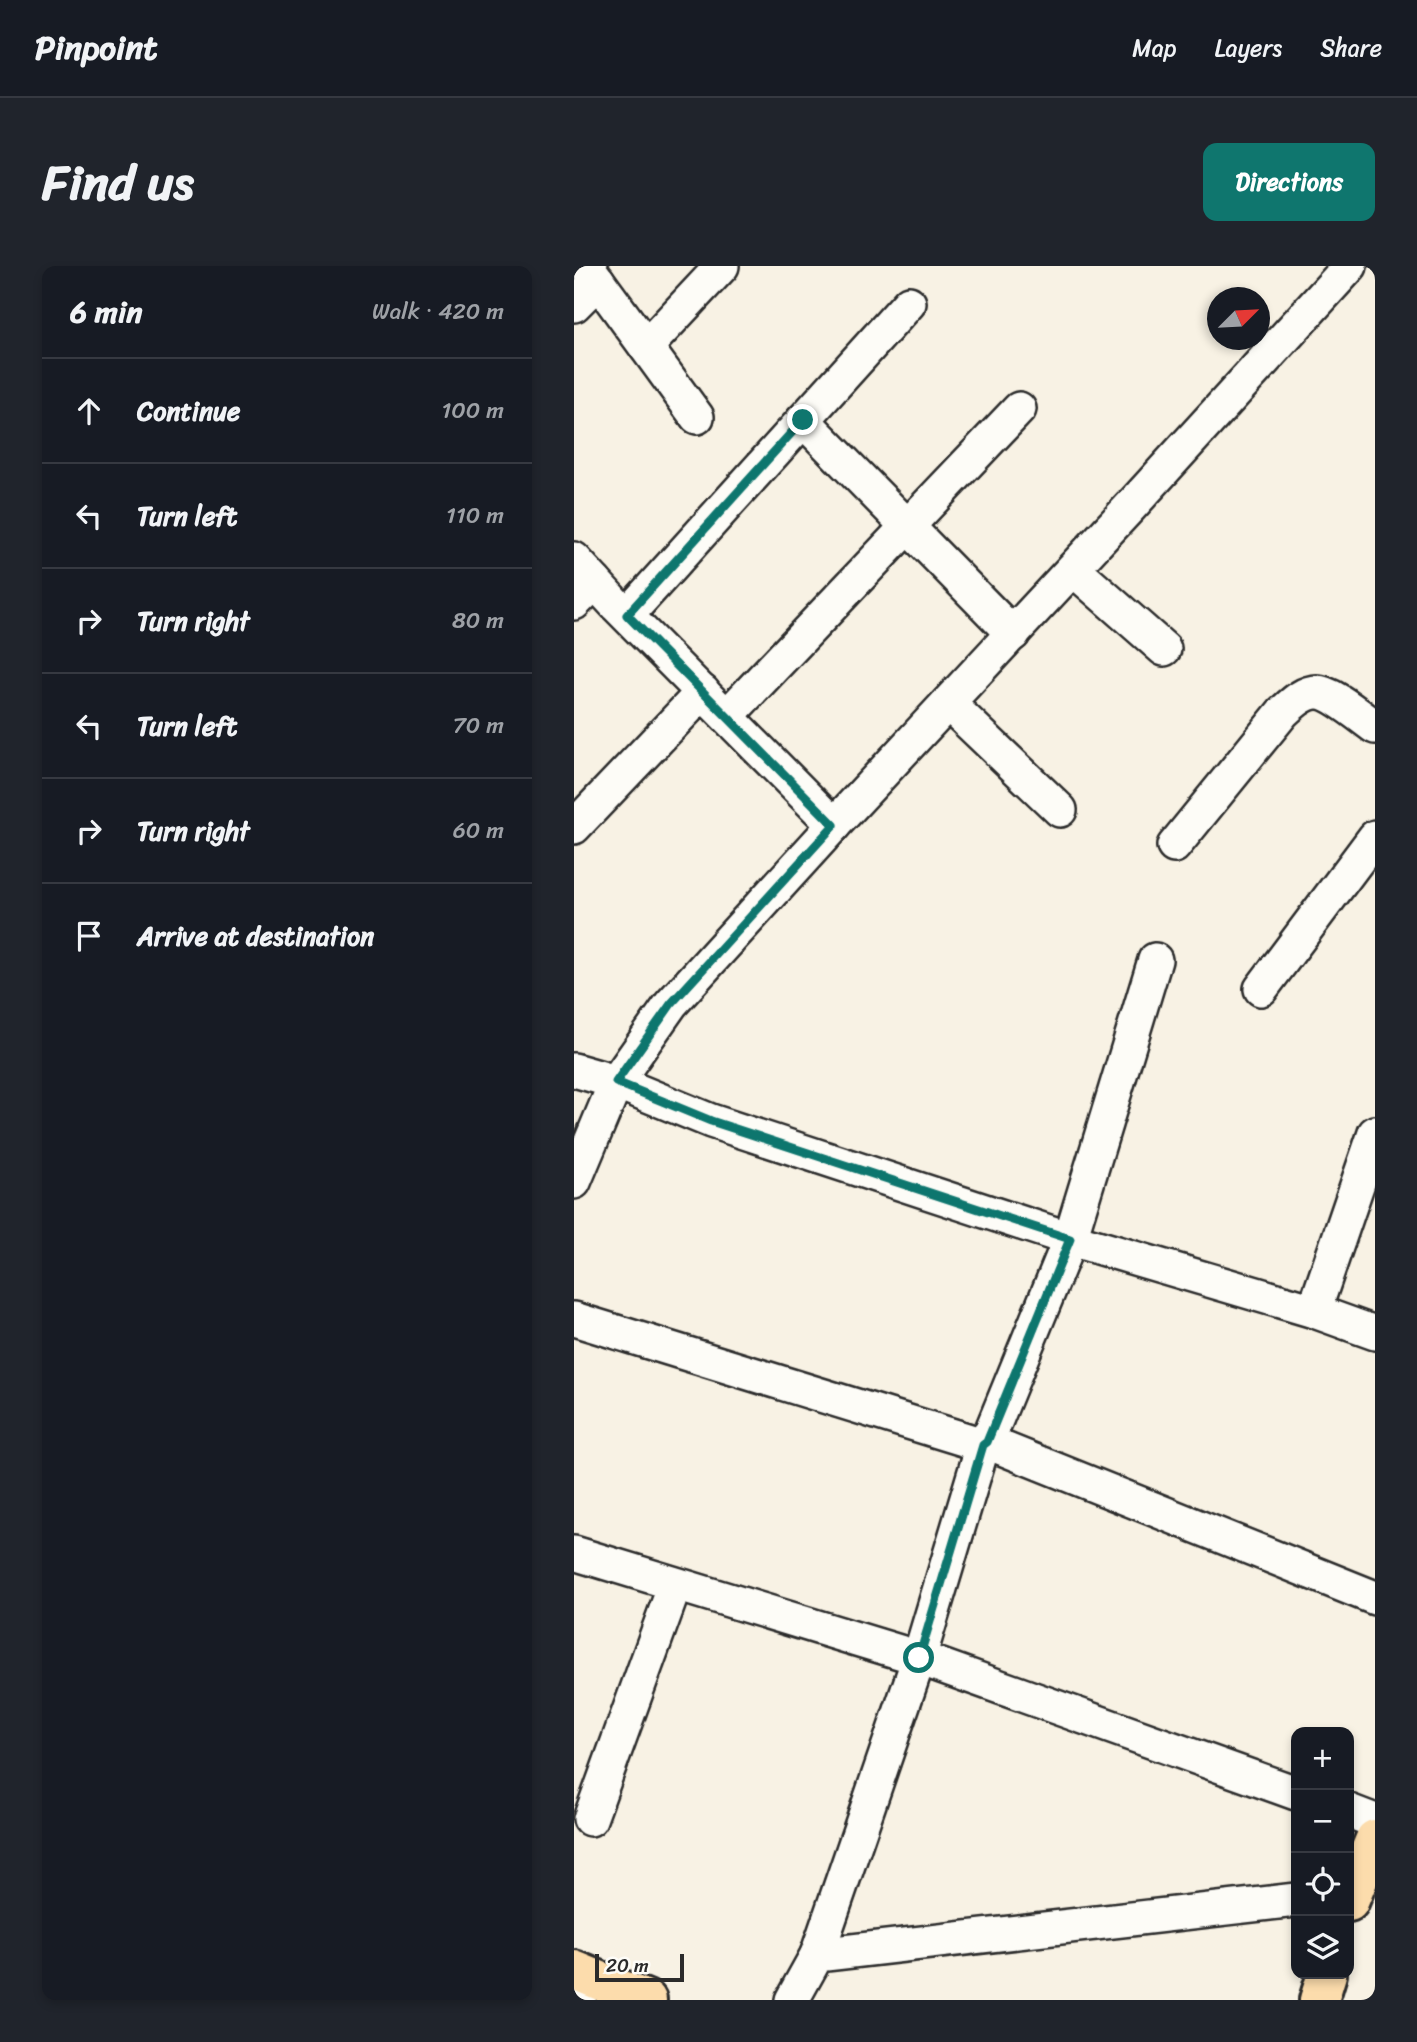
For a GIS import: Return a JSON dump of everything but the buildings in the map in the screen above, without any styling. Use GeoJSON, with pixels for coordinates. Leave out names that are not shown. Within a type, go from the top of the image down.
{"type":"FeatureCollection","features":[{"type":"Feature","properties":{"kind":"main road"},"geometry":{"type":"LineString","coordinates":[[1356,1894],[1375,1839]]}},
{"type":"Feature","properties":{"kind":"main road"},"geometry":{"type":"LineString","coordinates":[[1319,2000],[1325,1979]]}},
{"type":"Feature","properties":{"kind":"main road"},"geometry":{"type":"LineString","coordinates":[[580,1982],[647,2000]]}},
{"type":"Feature","properties":{"kind":"street"},"geometry":{"type":"LineString","coordinates":[[646,347],[722,266]]}},
{"type":"Feature","properties":{"kind":"street"},"geometry":{"type":"LineString","coordinates":[[574,1182],[616,1082],[671,1004],[1350,266]]}},
{"type":"Feature","properties":{"kind":"street"},"geometry":{"type":"LineString","coordinates":[[574,305],[593,274],[697,418]]}},
{"type":"Feature","properties":{"kind":"street"},"geometry":{"type":"LineString","coordinates":[[627,615],[909,303]]}},
{"type":"Feature","properties":{"kind":"street"},"geometry":{"type":"LineString","coordinates":[[727,716],[1019,409]]}},
{"type":"Feature","properties":{"kind":"street"},"geometry":{"type":"LineString","coordinates":[[803,420],[1013,634]]}},
{"type":"Feature","properties":{"kind":"street"},"geometry":{"type":"LineString","coordinates":[[1073,569],[1164,649]]}},
{"type":"Feature","properties":{"kind":"street"},"geometry":{"type":"LineString","coordinates":[[581,581],[627,615],[834,825]]}},
{"type":"Feature","properties":{"kind":"street"},"geometry":{"type":"LineString","coordinates":[[574,827],[703,692]]}},
{"type":"Feature","properties":{"kind":"street"},"geometry":{"type":"LineString","coordinates":[[1174,846],[1283,712],[1301,696],[1317,692],[1332,697],[1375,727]]}},
{"type":"Feature","properties":{"kind":"street"},"geometry":{"type":"LineString","coordinates":[[948,703],[1060,810]]}},
{"type":"Feature","properties":{"kind":"street"},"geometry":{"type":"LineString","coordinates":[[1261,989],[1375,837]]}},
{"type":"Feature","properties":{"kind":"street"},"geometry":{"type":"LineString","coordinates":[[792,2000],[817,1955],[919,1658],[985,1443],[1070,1239],[1155,960]]}},
{"type":"Feature","properties":{"kind":"street"},"geometry":{"type":"LineString","coordinates":[[574,1070],[616,1082],[711,1121],[1070,1239],[1314,1311],[1375,1333]]}},
{"type":"Feature","properties":{"kind":"street"},"geometry":{"type":"LineString","coordinates":[[1314,1311],[1375,1133]]}},
{"type":"Feature","properties":{"kind":"street"},"geometry":{"type":"LineString","coordinates":[[574,1319],[985,1443],[1375,1598]]}},
{"type":"Feature","properties":{"kind":"street"},"geometry":{"type":"LineString","coordinates":[[574,1553],[919,1658],[1291,1791]]}},
{"type":"Feature","properties":{"kind":"street"},"geometry":{"type":"LineString","coordinates":[[590,1819],[675,1585]]}},
{"type":"Feature","properties":{"kind":"street"},"geometry":{"type":"LineString","coordinates":[[1354,1813],[1375,1821]]}},
{"type":"Feature","properties":{"kind":"street"},"geometry":{"type":"LineString","coordinates":[[817,1955],[1291,1901]]}},
{"type":"Feature","properties":{"kind":"route"},"geometry":{"type":"LineString","coordinates":[[803,420],[627,615],[834,825],[671,1004],[616,1082],[711,1121],[1070,1239],[987,1442],[983,1445],[919,1658]]}}]}
